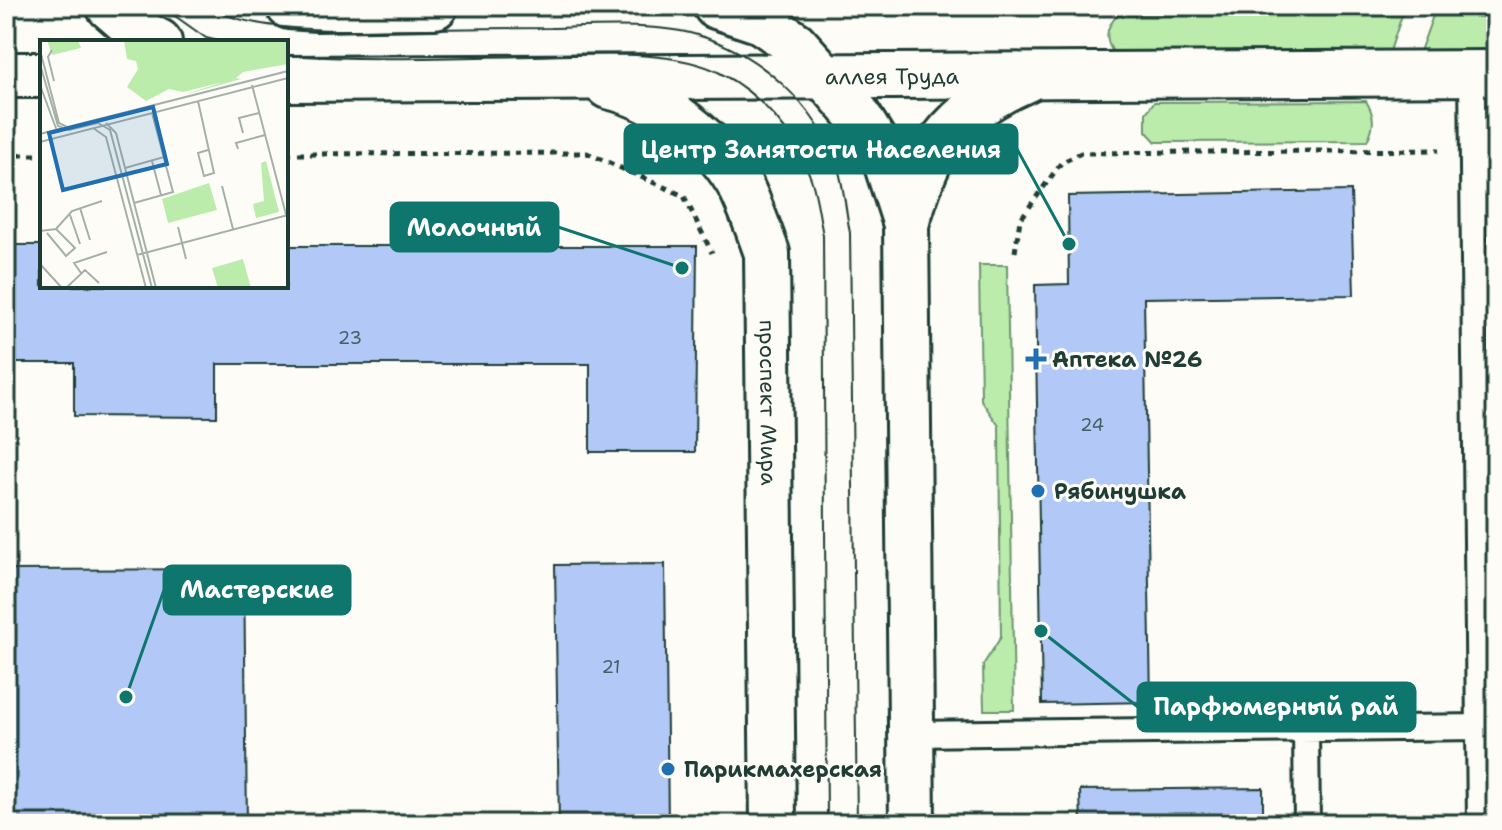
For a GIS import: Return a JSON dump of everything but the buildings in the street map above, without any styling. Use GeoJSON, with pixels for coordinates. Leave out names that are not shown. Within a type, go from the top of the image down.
{"type":"FeatureCollection","features":[{"type":"Feature","properties":{"kind":"main road"},"geometry":{"type":"LineString","coordinates":[[109,6],[138,31],[155,40]]}},
{"type":"Feature","properties":{"kind":"main road"},"geometry":{"type":"LineString","coordinates":[[306,7],[435,6]]}},
{"type":"Feature","properties":{"kind":"main road"},"geometry":{"type":"LineString","coordinates":[[716,6],[761,21],[795,44],[825,77],[857,114],[885,159],[906,224],[912,824]]}},
{"type":"Feature","properties":{"kind":"main road","name":"аллея Труда"},"geometry":{"type":"LineString","coordinates":[[298,78],[1484,73]]}},
{"type":"Feature","properties":{"kind":"main road"},"geometry":{"type":"LineString","coordinates":[[6,75],[40,75]]}},
{"type":"Feature","properties":{"kind":"main road"},"geometry":{"type":"LineString","coordinates":[[906,224],[932,154],[954,125],[1001,90],[1032,77]]}},
{"type":"Feature","properties":{"kind":"main road","name":"проспект Мира"},"geometry":{"type":"LineString","coordinates":[[579,79],[634,92],[685,124],[707,144],[741,187],[767,253],[773,824]]}},
{"type":"Feature","properties":{"kind":"lane"},"geometry":{"type":"LineString","coordinates":[[1480,824],[1474,150],[1484,73]]}},
{"type":"Feature","properties":{"kind":"lane"},"geometry":{"type":"LineString","coordinates":[[911,734],[1479,727]]}},
{"type":"Feature","properties":{"kind":"lane"},"geometry":{"type":"LineString","coordinates":[[1306,729],[1307,824]]}},
{"type":"Feature","properties":{"kind":"path"},"geometry":{"type":"LineString","coordinates":[[1015,252],[1020,220],[1061,163],[1081,153],[1474,150]]}},
{"type":"Feature","properties":{"kind":"path"},"geometry":{"type":"LineString","coordinates":[[288,154],[587,153],[684,196],[712,253]]}},
{"type":"Feature","properties":{"kind":"path"},"geometry":{"type":"LineString","coordinates":[[6,155],[40,155]]}},
{"type":"Feature","properties":{"kind":"green space"},"geometry":{"type":"Polygon","coordinates":[[[1403,12],[1389,54],[1118,58],[1108,42],[1108,31],[1118,15],[1403,12]]]}},
{"type":"Feature","properties":{"kind":"green space"},"geometry":{"type":"Polygon","coordinates":[[[1496,12],[1496,53],[1419,54],[1434,13],[1496,12]]]}},
{"type":"Feature","properties":{"kind":"green space"},"geometry":{"type":"Polygon","coordinates":[[[1366,101],[1373,121],[1367,141],[1156,142],[1146,131],[1146,113],[1154,102],[1366,101]]]}},
{"type":"Feature","properties":{"kind":"green space"},"geometry":{"type":"Polygon","coordinates":[[[979,265],[1007,265],[1014,710],[984,710],[983,665],[1001,637],[999,426],[981,400],[979,265]]]}},
{"type":"Feature","properties":{"kind":"tram line"},"geometry":{"type":"LineString","coordinates":[[161,6],[206,38],[214,40]]}},
{"type":"Feature","properties":{"kind":"tram line"},"geometry":{"type":"LineString","coordinates":[[209,6],[223,14],[260,24],[301,28],[625,27],[681,31],[720,43],[742,55],[763,68],[801,103],[816,123],[838,168],[850,233],[857,824]]}},
{"type":"Feature","properties":{"kind":"tram line"},"geometry":{"type":"LineString","coordinates":[[288,55],[379,58],[654,56],[700,65],[720,73],[762,103],[785,130],[810,176],[823,235],[827,824]]}},
{"type":"Feature","properties":{"kind":"place","name":"Центр Занятости Населения"},"geometry":{"type":"Point","coordinates":[1069,244]}},
{"type":"Feature","properties":{"kind":"place","name":"Молочный"},"geometry":{"type":"Point","coordinates":[682,268]}},
{"type":"Feature","properties":{"kind":"place","name":"Аптека №26"},"geometry":{"type":"Point","coordinates":[1036,359]}},
{"type":"Feature","properties":{"kind":"place","name":"Рябинушка"},"geometry":{"type":"Point","coordinates":[1038,491]}},
{"type":"Feature","properties":{"kind":"place","name":"Парфюмерный рай"},"geometry":{"type":"Point","coordinates":[1041,631]}},
{"type":"Feature","properties":{"kind":"place","name":"Мастерские"},"geometry":{"type":"Point","coordinates":[126,697]}},
{"type":"Feature","properties":{"kind":"place","name":"Парикмахерская"},"geometry":{"type":"Point","coordinates":[668,769]}}]}
